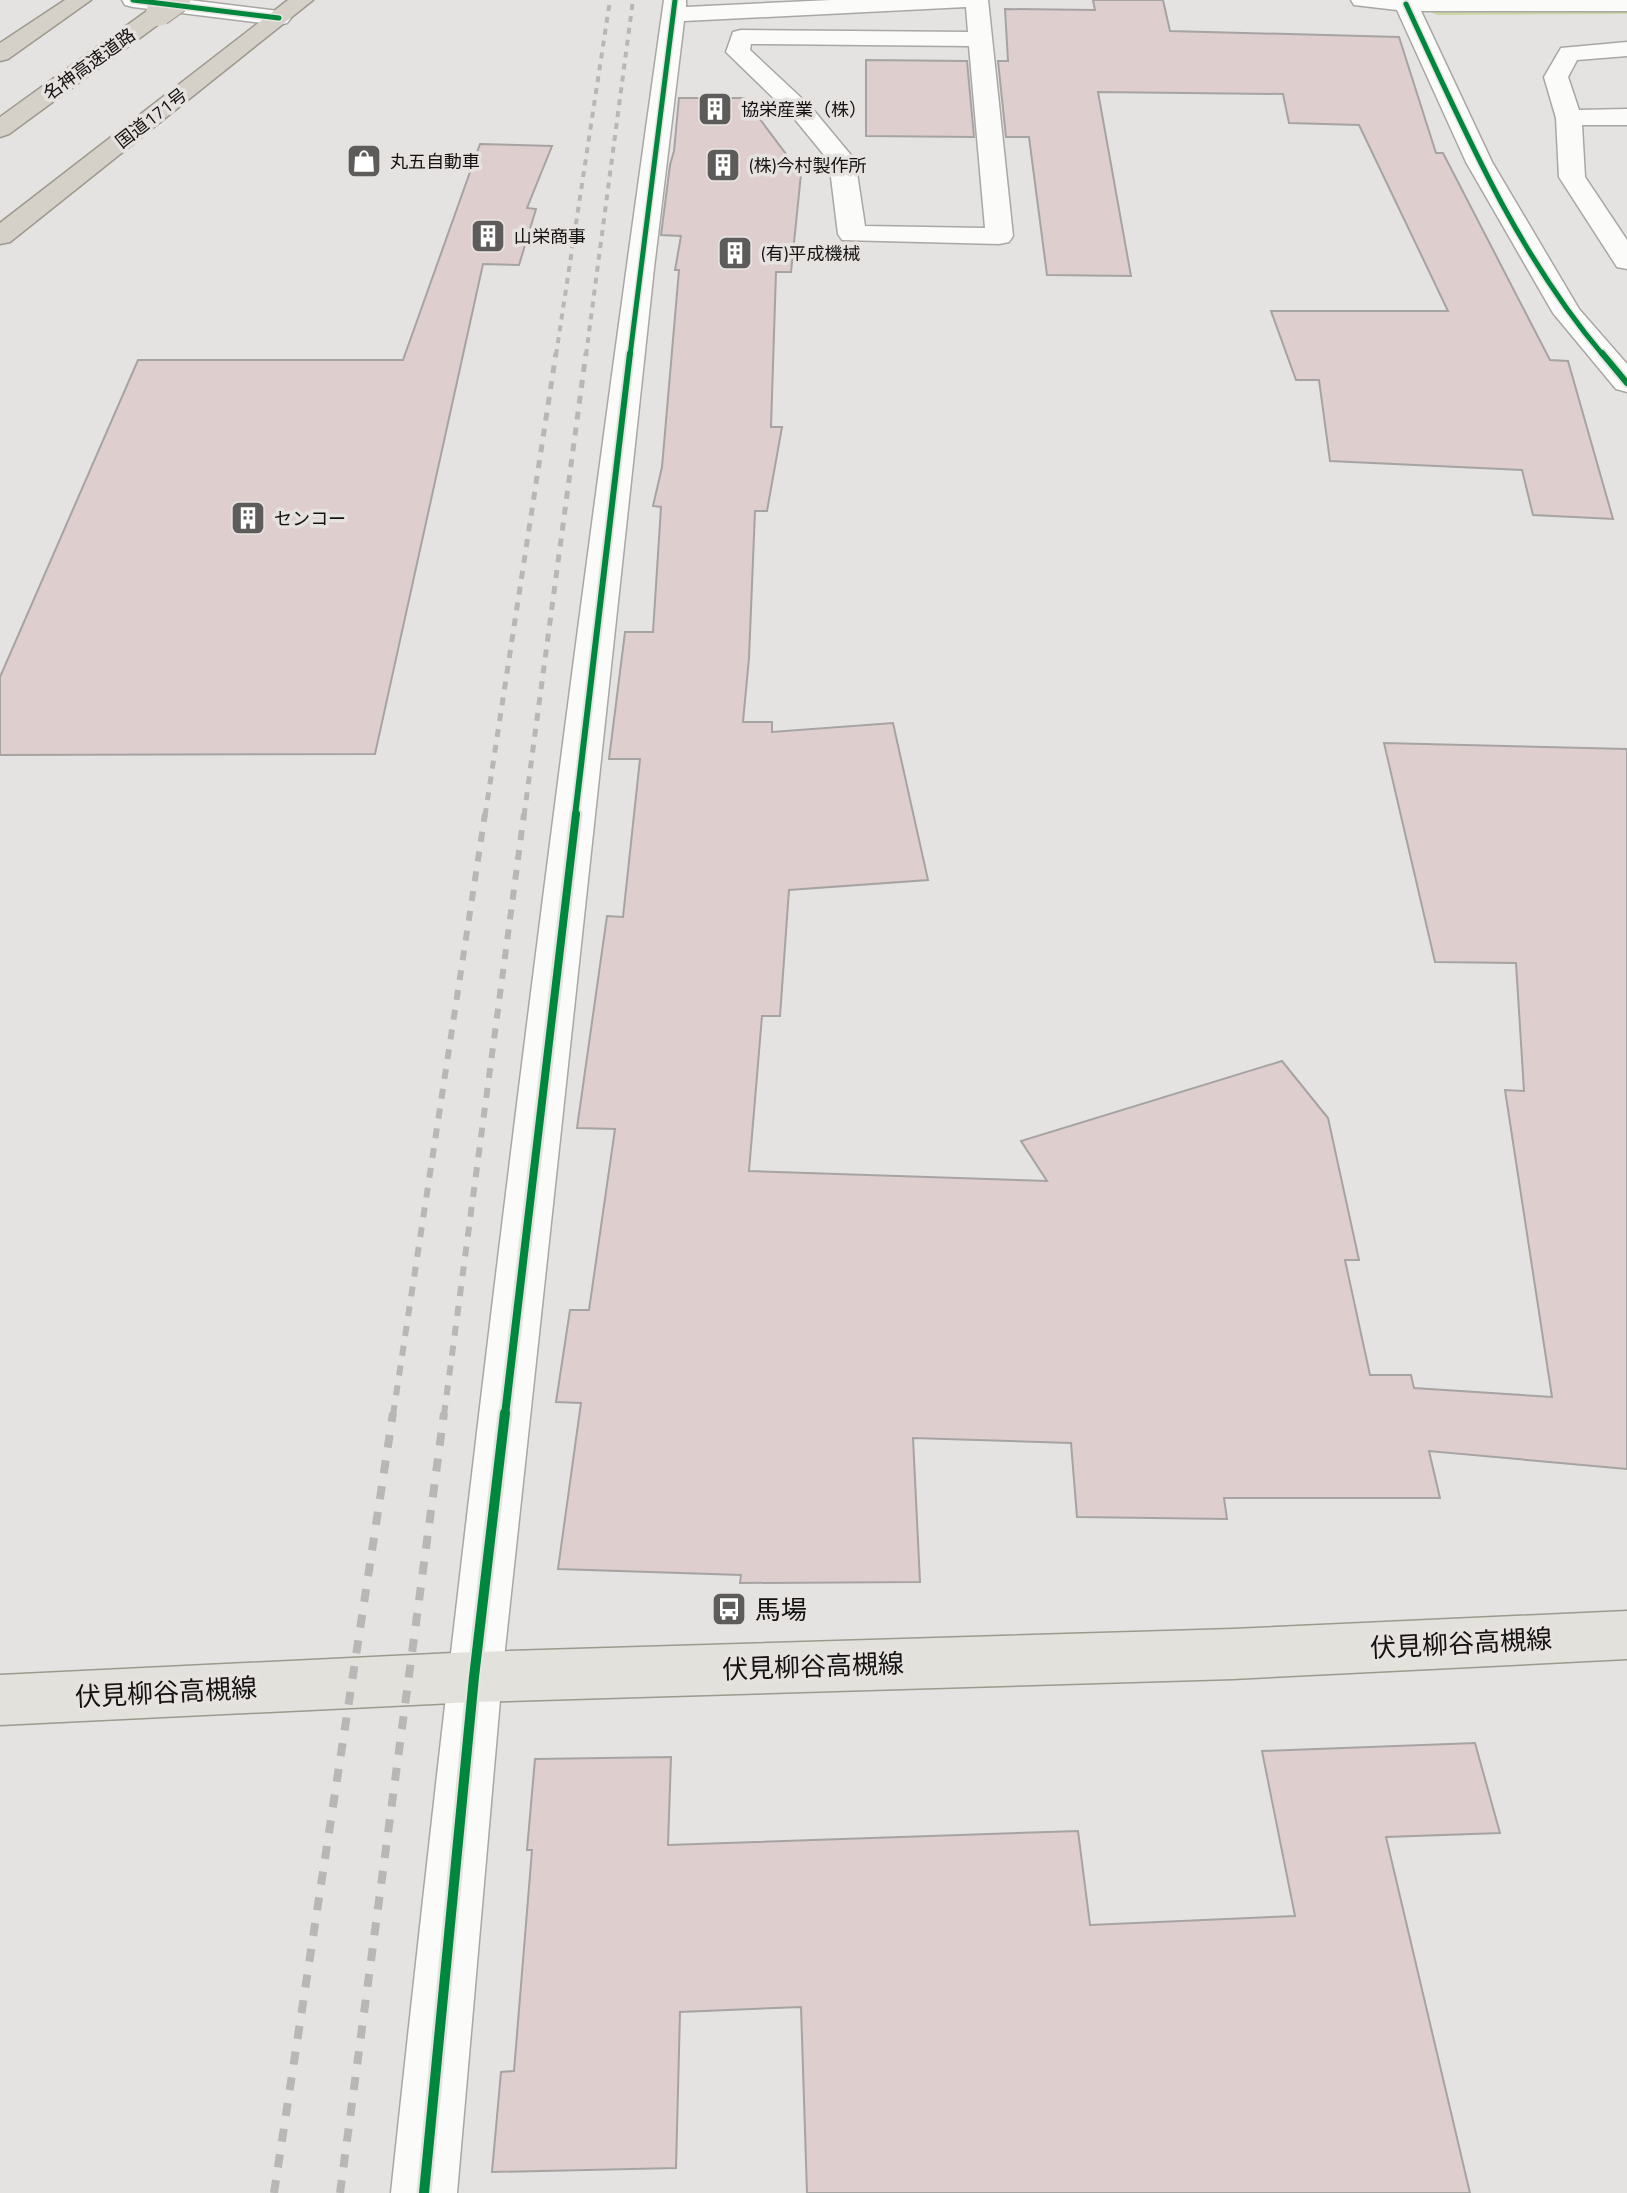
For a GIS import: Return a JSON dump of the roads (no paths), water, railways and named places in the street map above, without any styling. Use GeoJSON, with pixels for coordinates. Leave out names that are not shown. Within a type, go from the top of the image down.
{"type":"FeatureCollection","features":[{"type":"Feature","properties":{"kind":"highway","name":"国道171号"},"geometry":{"type":"LineString","coordinates":[[0,236],[302,0]]}},
{"type":"Feature","properties":{"kind":"highway"},"geometry":{"type":"LineString","coordinates":[[0,54],[78,1]]}},
{"type":"Feature","properties":{"kind":"highway","name":"名神高速道路"},"geometry":{"type":"LineString","coordinates":[[0,129],[168,7]]}},
{"type":"Feature","properties":{"kind":"main road","name":"伏見柳谷高槻線"},"geometry":{"type":"LineString","coordinates":[[0,1700],[474,1677],[1233,1654],[1627,1635]]}},
{"type":"Feature","properties":{"kind":"street"},"geometry":{"type":"LineString","coordinates":[[133,0],[279,18]]}},
{"type":"Feature","properties":{"kind":"street"},"geometry":{"type":"LineString","coordinates":[[424,2193],[474,1677],[674,8],[966,0]]}},
{"type":"Feature","properties":{"kind":"street"},"geometry":{"type":"LineString","coordinates":[[977,0],[981,39],[999,236],[852,234],[842,160],[802,112],[738,52],[741,37],[981,39]]}},
{"type":"Feature","properties":{"kind":"street"},"geometry":{"type":"LineString","coordinates":[[1362,0],[1627,4]]}},
{"type":"Feature","properties":{"kind":"street"},"geometry":{"type":"LineString","coordinates":[[1395,2],[1479,162],[1567,313],[1627,383]]}},
{"type":"Feature","properties":{"kind":"street"},"geometry":{"type":"LineString","coordinates":[[1627,49],[1569,53],[1556,77],[1569,118],[1572,177],[1627,261]]}},
{"type":"Feature","properties":{"kind":"street"},"geometry":{"type":"LineString","coordinates":[[1569,118],[1627,117]]}},
{"type":"Feature","properties":{"kind":"waterway"},"geometry":{"type":"LineString","coordinates":[[1437,12],[1627,11]]}},
{"type":"Feature","properties":{"kind":"railway"},"geometry":{"type":"LineString","coordinates":[[556,355],[610,0]]}},
{"type":"Feature","properties":{"kind":"railway"},"geometry":{"type":"LineString","coordinates":[[586,355],[633,0]]}},
{"type":"Feature","properties":{"kind":"railway"},"geometry":{"type":"LineString","coordinates":[[485,816],[556,353]]}},
{"type":"Feature","properties":{"kind":"railway"},"geometry":{"type":"LineString","coordinates":[[524,816],[586,353]]}},
{"type":"Feature","properties":{"kind":"railway"},"geometry":{"type":"LineString","coordinates":[[393,1415],[485,814]]}},
{"type":"Feature","properties":{"kind":"railway"},"geometry":{"type":"LineString","coordinates":[[444,1415],[524,814]]}},
{"type":"Feature","properties":{"kind":"railway"},"geometry":{"type":"LineString","coordinates":[[274,2193],[393,1413]]}},
{"type":"Feature","properties":{"kind":"railway"},"geometry":{"type":"LineString","coordinates":[[340,2193],[444,1413]]}},
{"type":"Feature","properties":{"kind":"place","name":"協栄産業（株）"},"geometry":{"type":"Point","coordinates":[715,109]}},
{"type":"Feature","properties":{"kind":"place","name":"丸五自動車"},"geometry":{"type":"Point","coordinates":[364,161]}},
{"type":"Feature","properties":{"kind":"place","name":"(株)今村製作所"},"geometry":{"type":"Point","coordinates":[723,165]}},
{"type":"Feature","properties":{"kind":"place","name":"山栄商事"},"geometry":{"type":"Point","coordinates":[488,236]}},
{"type":"Feature","properties":{"kind":"place","name":"(有)平成機械"},"geometry":{"type":"Point","coordinates":[735,253]}},
{"type":"Feature","properties":{"kind":"place","name":"センコー"},"geometry":{"type":"Point","coordinates":[248,518]}},
{"type":"Feature","properties":{"kind":"place","name":"馬場"},"geometry":{"type":"Point","coordinates":[729,1609]}}]}
